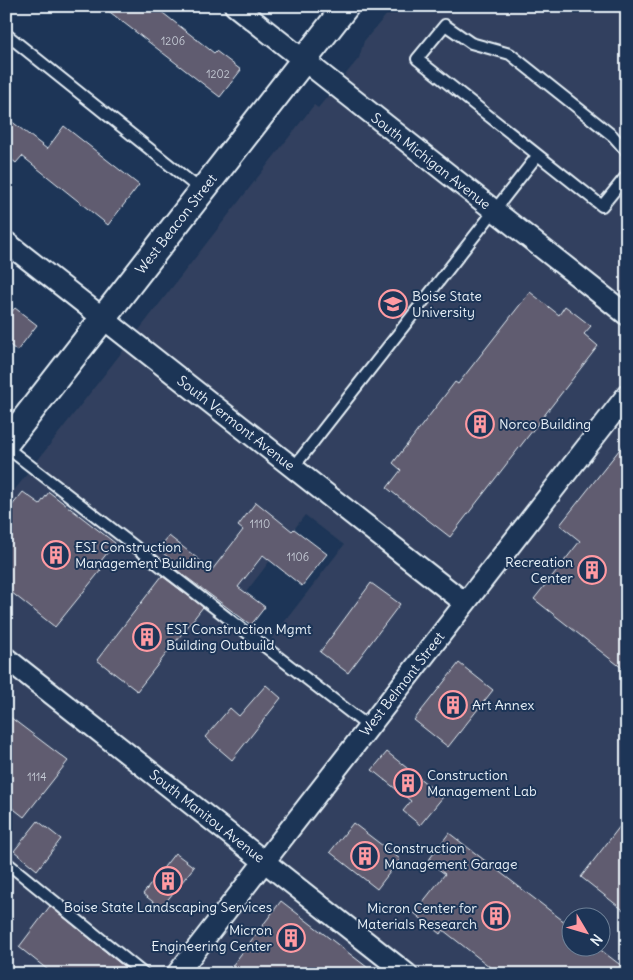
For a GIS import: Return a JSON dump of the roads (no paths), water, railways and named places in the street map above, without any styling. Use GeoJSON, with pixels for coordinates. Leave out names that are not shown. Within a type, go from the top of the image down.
{"type":"FeatureCollection","features":[{"type":"Feature","properties":{"kind":"street","name":"South Michigan Avenue"},"geometry":{"type":"LineString","coordinates":[[235,6],[627,315]]}},
{"type":"Feature","properties":{"kind":"street","name":"West Beacon Street"},"geometry":{"type":"LineString","coordinates":[[6,443],[346,6]]}},
{"type":"Feature","properties":{"kind":"street","name":"South Vermont Avenue"},"geometry":{"type":"LineString","coordinates":[[6,242],[465,603]]}},
{"type":"Feature","properties":{"kind":"street","name":"West Belmont Street"},"geometry":{"type":"LineString","coordinates":[[177,974],[627,395]]}},
{"type":"Feature","properties":{"kind":"street","name":"South Manitou Avenue"},"geometry":{"type":"LineString","coordinates":[[6,658],[407,974]]}},
{"type":"Feature","properties":{"kind":"lane"},"geometry":{"type":"LineString","coordinates":[[627,152],[613,136],[510,54],[471,43],[445,25],[417,59],[602,206],[627,175]]}},
{"type":"Feature","properties":{"kind":"lane"},"geometry":{"type":"LineString","coordinates":[[6,34],[202,191]]}},
{"type":"Feature","properties":{"kind":"lane"},"geometry":{"type":"LineString","coordinates":[[293,468],[537,156]]}},
{"type":"Feature","properties":{"kind":"lane"},"geometry":{"type":"LineString","coordinates":[[6,446],[368,727]]}},
{"type":"Feature","properties":{"kind":"lane"},"geometry":{"type":"LineString","coordinates":[[6,862],[144,974]]}},
{"type":"Feature","properties":{"kind":"place","name":"Boise State University"},"geometry":{"type":"Point","coordinates":[393,304]}},
{"type":"Feature","properties":{"kind":"place","name":"Norco Building"},"geometry":{"type":"Point","coordinates":[480,424]}},
{"type":"Feature","properties":{"kind":"place","name":"ESI Construction Management Building"},"geometry":{"type":"Point","coordinates":[56,555]}},
{"type":"Feature","properties":{"kind":"place","name":"Recreation Center"},"geometry":{"type":"Point","coordinates":[592,570]}},
{"type":"Feature","properties":{"kind":"place","name":"ESI Construction Mgmt Building Outbuild"},"geometry":{"type":"Point","coordinates":[147,637]}},
{"type":"Feature","properties":{"kind":"place","name":"Art Annex"},"geometry":{"type":"Point","coordinates":[453,705]}},
{"type":"Feature","properties":{"kind":"place","name":"Construction Management Lab"},"geometry":{"type":"Point","coordinates":[408,783]}},
{"type":"Feature","properties":{"kind":"place","name":"Construction Management Garage"},"geometry":{"type":"Point","coordinates":[365,856]}},
{"type":"Feature","properties":{"kind":"place","name":"Boise State Landscaping Services"},"geometry":{"type":"Point","coordinates":[168,881]}},
{"type":"Feature","properties":{"kind":"place","name":"Micron Center for Materials Research"},"geometry":{"type":"Point","coordinates":[496,916]}},
{"type":"Feature","properties":{"kind":"place","name":"Micron Engineering Center"},"geometry":{"type":"Point","coordinates":[291,938]}}]}
